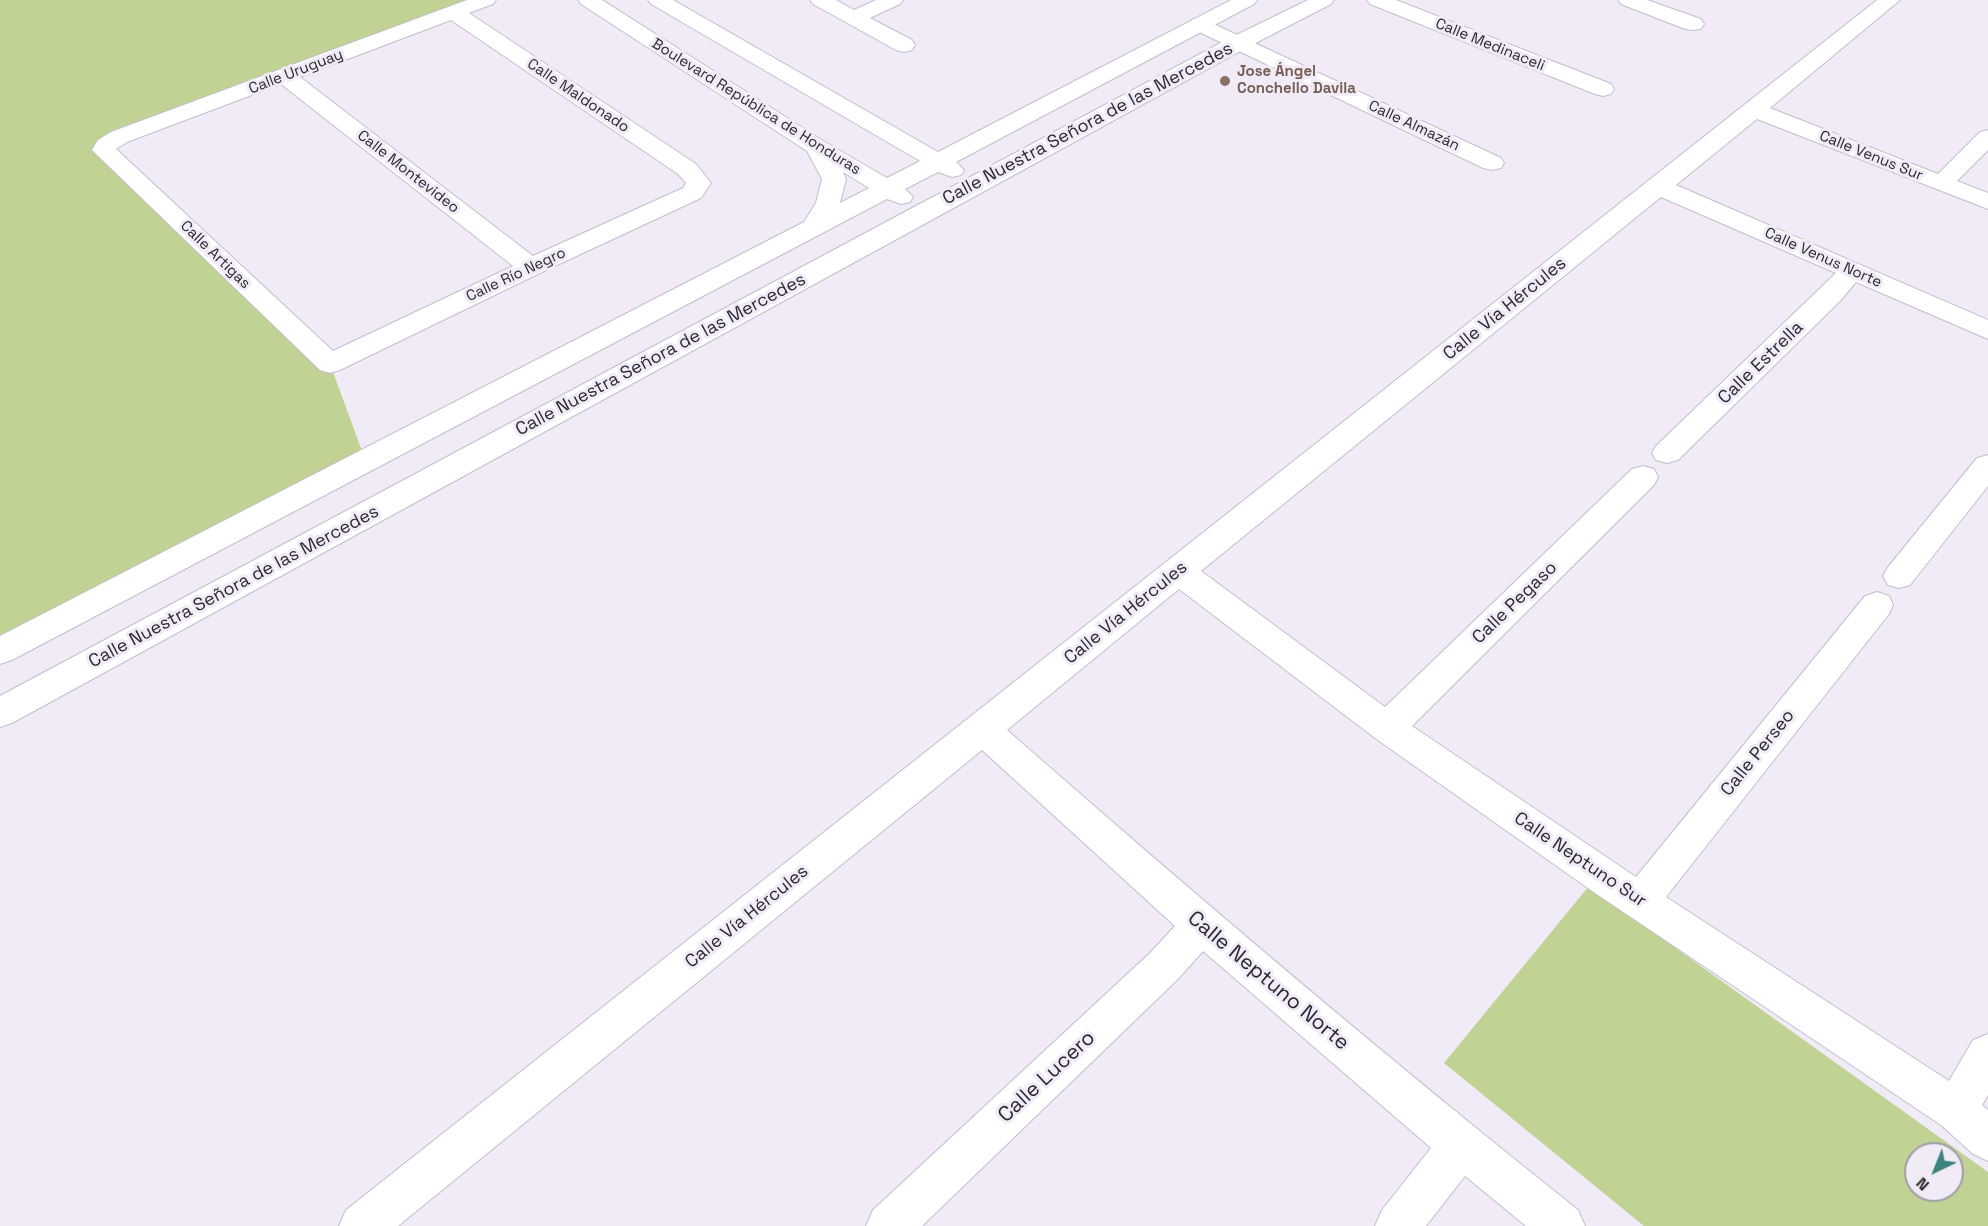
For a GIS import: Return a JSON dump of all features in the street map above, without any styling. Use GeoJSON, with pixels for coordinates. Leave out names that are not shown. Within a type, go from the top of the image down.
{"type":"FeatureCollection","features":[{"type":"Feature","properties":{"kind":"street","name":"Calle Uruguay"},"geometry":{"type":"LineString","coordinates":[[106,145],[119,137],[486,0]]}},
{"type":"Feature","properties":{"kind":"street","name":"Boulevard República de Honduras"},"geometry":{"type":"LineString","coordinates":[[588,0],[817,147],[926,212]]}},
{"type":"Feature","properties":{"kind":"street"},"geometry":{"type":"LineString","coordinates":[[658,0],[977,184]]}},
{"type":"Feature","properties":{"kind":"street"},"geometry":{"type":"LineString","coordinates":[[820,0],[904,45]]}},
{"type":"Feature","properties":{"kind":"street"},"geometry":{"type":"LineString","coordinates":[[853,18],[893,0]]}},
{"type":"Feature","properties":{"kind":"street","name":"Calle Nuestra Señora de las Mercedes"},"geometry":{"type":"LineString","coordinates":[[0,651],[376,457],[1247,0]]}},
{"type":"Feature","properties":{"kind":"street","name":"Calle Nuestra Señora de las Mercedes"},"geometry":{"type":"LineString","coordinates":[[0,713],[1238,43],[1324,0]]}},
{"type":"Feature","properties":{"kind":"street","name":"Calle Medinaceli"},"geometry":{"type":"LineString","coordinates":[[1377,0],[1603,89]]}},
{"type":"Feature","properties":{"kind":"street"},"geometry":{"type":"LineString","coordinates":[[1628,0],[1693,24]]}},
{"type":"Feature","properties":{"kind":"street","name":"Calle Vía Hércules"},"geometry":{"type":"LineString","coordinates":[[362,1226],[1890,0]]}},
{"type":"Feature","properties":{"kind":"street","name":"Calle Maldonado"},"geometry":{"type":"LineString","coordinates":[[453,12],[687,169],[699,183]]}},
{"type":"Feature","properties":{"kind":"street","name":"Calle Almazán"},"geometry":{"type":"LineString","coordinates":[[1201,24],[1492,163]]}},
{"type":"Feature","properties":{"kind":"street","name":"Calle Montevideo"},"geometry":{"type":"LineString","coordinates":[[285,76],[531,267]]}},
{"type":"Feature","properties":{"kind":"street","name":"Calle Venus Sur"},"geometry":{"type":"LineString","coordinates":[[1753,110],[1988,202]]}},
{"type":"Feature","properties":{"kind":"street"},"geometry":{"type":"LineString","coordinates":[[879,128],[940,134],[990,134]]}},
{"type":"Feature","properties":{"kind":"street"},"geometry":{"type":"LineString","coordinates":[[1941,184],[1988,137]]}},
{"type":"Feature","properties":{"kind":"street","name":"Calle Artigas"},"geometry":{"type":"LineString","coordinates":[[106,145],[104,150],[330,364]]}},
{"type":"Feature","properties":{"kind":"street"},"geometry":{"type":"LineString","coordinates":[[813,227],[828,203],[834,179],[817,147]]}},
{"type":"Feature","properties":{"kind":"street","name":"Calle Río Negro"},"geometry":{"type":"LineString","coordinates":[[330,364],[531,267],[692,193],[699,183]]}},
{"type":"Feature","properties":{"kind":"street","name":"Calle Venus Norte"},"geometry":{"type":"LineString","coordinates":[[1658,186],[1988,330]]}},
{"type":"Feature","properties":{"kind":"street","name":"Calle Estrella"},"geometry":{"type":"LineString","coordinates":[[1667,453],[1831,295],[1852,271]]}},
{"type":"Feature","properties":{"kind":"street"},"geometry":{"type":"LineString","coordinates":[[1899,576],[1988,465]]}},
{"type":"Feature","properties":{"kind":"street","name":"Calle Pegaso"},"geometry":{"type":"LineString","coordinates":[[1387,728],[1643,477]]}},
{"type":"Feature","properties":{"kind":"street","name":"Calle Neptuno Sur"},"geometry":{"type":"LineString","coordinates":[[1179,571],[1387,728],[1640,901],[1956,1110],[1988,1139]]}},
{"type":"Feature","properties":{"kind":"street","name":"Calle Perseo"},"geometry":{"type":"LineString","coordinates":[[1640,901],[1877,605]]}},
{"type":"Feature","properties":{"kind":"street","name":"Calle Neptuno Norte"},"geometry":{"type":"LineString","coordinates":[[982,729],[1201,925],[1461,1145],[1562,1226]]}},
{"type":"Feature","properties":{"kind":"street","name":"Calle Lucero"},"geometry":{"type":"LineString","coordinates":[[889,1226],[1164,966],[1201,925]]}},
{"type":"Feature","properties":{"kind":"street"},"geometry":{"type":"LineString","coordinates":[[1956,1110],[1988,1054]]}},
{"type":"Feature","properties":{"kind":"street"},"geometry":{"type":"LineString","coordinates":[[1398,1226],[1461,1145]]}},
{"type":"Feature","properties":{"kind":"green space"},"geometry":{"type":"Polygon","coordinates":[[[0,0],[466,0],[106,145],[330,364],[366,462],[0,646],[0,0]]]}},
{"type":"Feature","properties":{"kind":"green space"},"geometry":{"type":"Polygon","coordinates":[[[1589,886],[1946,1142],[1904,1142],[1904,1202],[1964,1202],[1964,1155],[1988,1172],[1988,1226],[1644,1226],[1444,1063],[1589,886]]]}},
{"type":"Feature","properties":{"kind":"place","name":"Jose Ángel Conchello Davila"},"geometry":{"type":"Point","coordinates":[1225,81]}}]}
